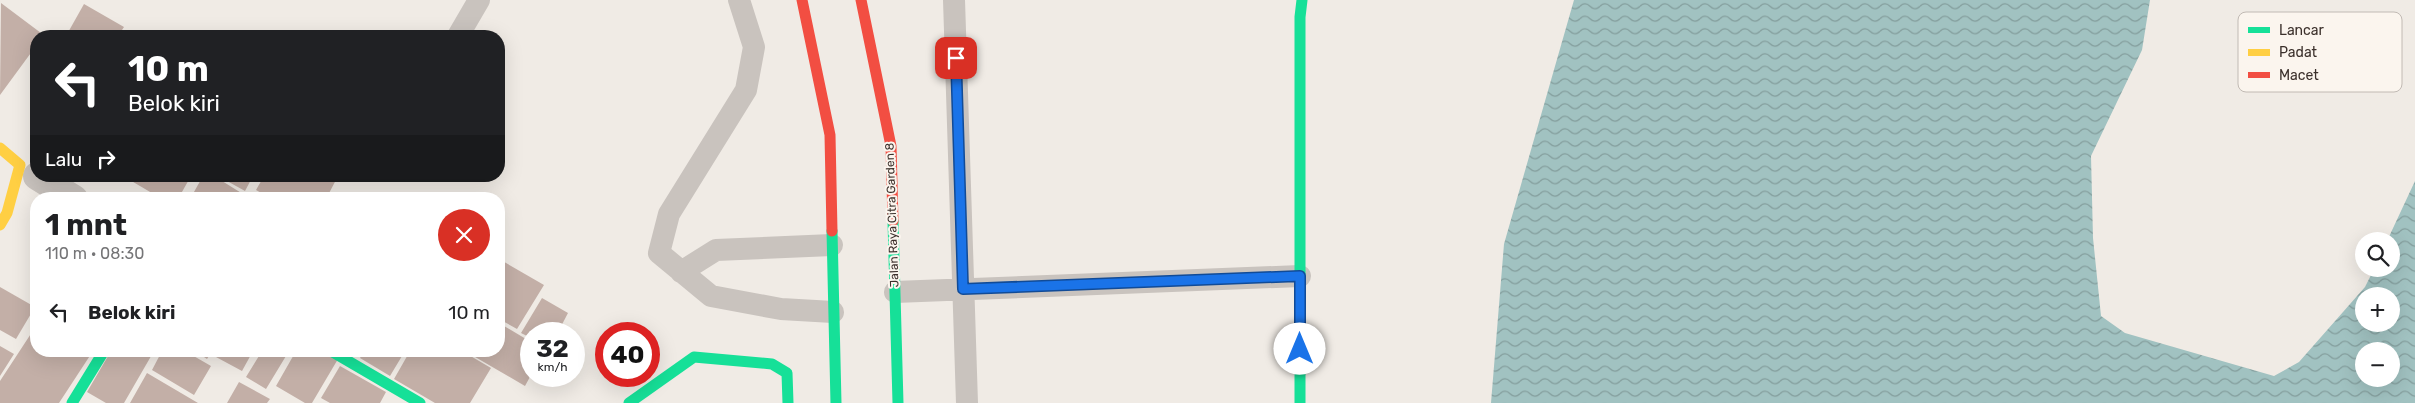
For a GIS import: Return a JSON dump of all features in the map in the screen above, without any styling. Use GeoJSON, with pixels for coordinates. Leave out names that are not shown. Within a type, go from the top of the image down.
{"type":"FeatureCollection","features":[{"type":"Feature","properties":{"kind":"street"},"geometry":{"type":"LineString","coordinates":[[802,0],[830,135],[836,403]]}},
{"type":"Feature","properties":{"kind":"street","name":"Jalan Raya Citra Garden 8"},"geometry":{"type":"LineString","coordinates":[[861,0],[891,146],[898,403]]}},
{"type":"Feature","properties":{"kind":"street"},"geometry":{"type":"LineString","coordinates":[[1300,403],[1300,17],[1302,0]]}},
{"type":"Feature","properties":{"kind":"street"},"geometry":{"type":"LineString","coordinates":[[0,148],[30,171]]}},
{"type":"Feature","properties":{"kind":"street"},"geometry":{"type":"LineString","coordinates":[[0,225],[30,174]]}},
{"type":"Feature","properties":{"kind":"street"},"geometry":{"type":"LineString","coordinates":[[47,182],[63,192]]}},
{"type":"Feature","properties":{"kind":"street"},"geometry":{"type":"LineString","coordinates":[[72,403],[100,357]]}},
{"type":"Feature","properties":{"kind":"street"},"geometry":{"type":"LineString","coordinates":[[341,357],[420,403]]}},
{"type":"Feature","properties":{"kind":"street"},"geometry":{"type":"LineString","coordinates":[[629,403],[670,372],[694,358],[772,364],[787,373],[788,403]]}},
{"type":"Feature","properties":{"kind":"lane"},"geometry":{"type":"LineString","coordinates":[[462,30],[479,0]]}},
{"type":"Feature","properties":{"kind":"lane"},"geometry":{"type":"LineString","coordinates":[[739,0],[754,47],[746,90],[669,214],[659,253],[711,296],[780,309],[833,312]]}},
{"type":"Feature","properties":{"kind":"lane"},"geometry":{"type":"LineString","coordinates":[[954,0],[967,403]]}},
{"type":"Feature","properties":{"kind":"lane"},"geometry":{"type":"LineString","coordinates":[[680,272],[716,250],[832,245]]}},
{"type":"Feature","properties":{"kind":"lane"},"geometry":{"type":"LineString","coordinates":[[895,292],[1300,276]]}},
{"type":"Feature","properties":{"kind":"water"},"geometry":{"type":"Polygon","coordinates":[[[1574,0],[2150,0],[2142,50],[2091,156],[2093,238],[2101,316],[2125,333],[2274,376],[2299,362],[2355,298],[2355,332],[2400,332],[2400,287],[2365,287],[2370,277],[2400,277],[2400,232],[2391,232],[2415,181],[2415,403],[1491,403],[1504,244],[1574,0]]]}},
{"type":"Feature","properties":{"kind":"building"},"geometry":{"type":"Polygon","coordinates":[[[1,3],[37,30],[30,30],[30,54],[0,95],[1,3]]]}},
{"type":"Feature","properties":{"kind":"building"},"geometry":{"type":"Polygon","coordinates":[[[84,4],[124,27],[122,30],[69,30],[84,4]]]}},
{"type":"Feature","properties":{"kind":"building"},"geometry":{"type":"Polygon","coordinates":[[[133,182],[188,182],[182,192],[150,192],[133,182]]]}},
{"type":"Feature","properties":{"kind":"building"},"geometry":{"type":"Polygon","coordinates":[[[200,182],[224,182],[240,192],[194,192],[200,182]]]}},
{"type":"Feature","properties":{"kind":"building"},"geometry":{"type":"Polygon","coordinates":[[[229,182],[250,182],[245,191],[229,182]]]}},
{"type":"Feature","properties":{"kind":"building"},"geometry":{"type":"Polygon","coordinates":[[[261,182],[335,182],[330,192],[260,192],[256,190],[261,182]]]}},
{"type":"Feature","properties":{"kind":"building"},"geometry":{"type":"Polygon","coordinates":[[[505,262],[544,285],[517,329],[505,322],[505,262]]]}},
{"type":"Feature","properties":{"kind":"building"},"geometry":{"type":"Polygon","coordinates":[[[0,287],[30,304],[30,315],[16,339],[0,330],[0,287]]]}},
{"type":"Feature","properties":{"kind":"building"},"geometry":{"type":"Polygon","coordinates":[[[542,298],[568,313],[563,322],[528,322],[542,298]]]}},
{"type":"Feature","properties":{"kind":"building"},"geometry":{"type":"Polygon","coordinates":[[[505,327],[520,335],[520,383],[475,357],[505,357],[505,327]]]}},
{"type":"Feature","properties":{"kind":"building"},"geometry":{"type":"Polygon","coordinates":[[[30,335],[30,357],[89,357],[59,403],[0,403],[0,381],[30,335]]]}},
{"type":"Feature","properties":{"kind":"building"},"geometry":{"type":"Polygon","coordinates":[[[0,346],[14,354],[0,376],[0,346]]]}},
{"type":"Feature","properties":{"kind":"building"},"geometry":{"type":"Polygon","coordinates":[[[107,357],[151,357],[124,403],[106,403],[87,392],[107,357]]]}},
{"type":"Feature","properties":{"kind":"building"},"geometry":{"type":"Polygon","coordinates":[[[159,357],[195,357],[211,366],[194,395],[152,370],[159,357]]]}},
{"type":"Feature","properties":{"kind":"building"},"geometry":{"type":"Polygon","coordinates":[[[216,357],[250,357],[242,371],[216,357]]]}},
{"type":"Feature","properties":{"kind":"building"},"geometry":{"type":"Polygon","coordinates":[[[258,357],[285,357],[266,389],[246,377],[258,357]]]}},
{"type":"Feature","properties":{"kind":"building"},"geometry":{"type":"Polygon","coordinates":[[[293,357],[334,357],[338,359],[312,403],[305,403],[276,386],[293,357]]]}},
{"type":"Feature","properties":{"kind":"building"},"geometry":{"type":"Polygon","coordinates":[[[361,357],[401,357],[390,376],[361,357]]]}},
{"type":"Feature","properties":{"kind":"building"},"geometry":{"type":"Polygon","coordinates":[[[407,357],[472,357],[491,368],[470,403],[435,403],[394,379],[407,357]]]}},
{"type":"Feature","properties":{"kind":"building"},"geometry":{"type":"Polygon","coordinates":[[[340,366],[386,392],[380,403],[330,403],[321,398],[340,366]]]}},
{"type":"Feature","properties":{"kind":"building"},"geometry":{"type":"Polygon","coordinates":[[[147,373],[198,403],[130,403],[147,373]]]}},
{"type":"Feature","properties":{"kind":"building"},"geometry":{"type":"Polygon","coordinates":[[[239,382],[270,399],[267,403],[227,403],[239,382]]]}},
{"type":"Feature","properties":{"kind":"traffic: fast"},"geometry":{"type":"LineString","coordinates":[[1300,403],[1300,17],[1302,0]]}},
{"type":"Feature","properties":{"kind":"traffic: fast"},"geometry":{"type":"LineString","coordinates":[[893,221],[898,403]]}},
{"type":"Feature","properties":{"kind":"traffic: fast"},"geometry":{"type":"LineString","coordinates":[[832,231],[836,403]]}},
{"type":"Feature","properties":{"kind":"traffic: fast"},"geometry":{"type":"LineString","coordinates":[[72,403],[100,357]]}},
{"type":"Feature","properties":{"kind":"traffic: fast"},"geometry":{"type":"LineString","coordinates":[[341,357],[420,403]]}},
{"type":"Feature","properties":{"kind":"traffic: fast"},"geometry":{"type":"LineString","coordinates":[[629,403],[694,357],[772,364],[787,373],[788,403]]}},
{"type":"Feature","properties":{"kind":"traffic: slow"},"geometry":{"type":"LineString","coordinates":[[0,148],[20,165],[7,213],[0,225]]}},
{"type":"Feature","properties":{"kind":"traffic: jam"},"geometry":{"type":"LineString","coordinates":[[802,0],[830,135],[832,231]]}},
{"type":"Feature","properties":{"kind":"traffic: jam"},"geometry":{"type":"LineString","coordinates":[[861,0],[891,146],[893,221]]}},
{"type":"Feature","properties":{"kind":"route"},"geometry":{"type":"LineString","coordinates":[[956,58],[963,289],[1300,276],[1300,349]]}}]}
